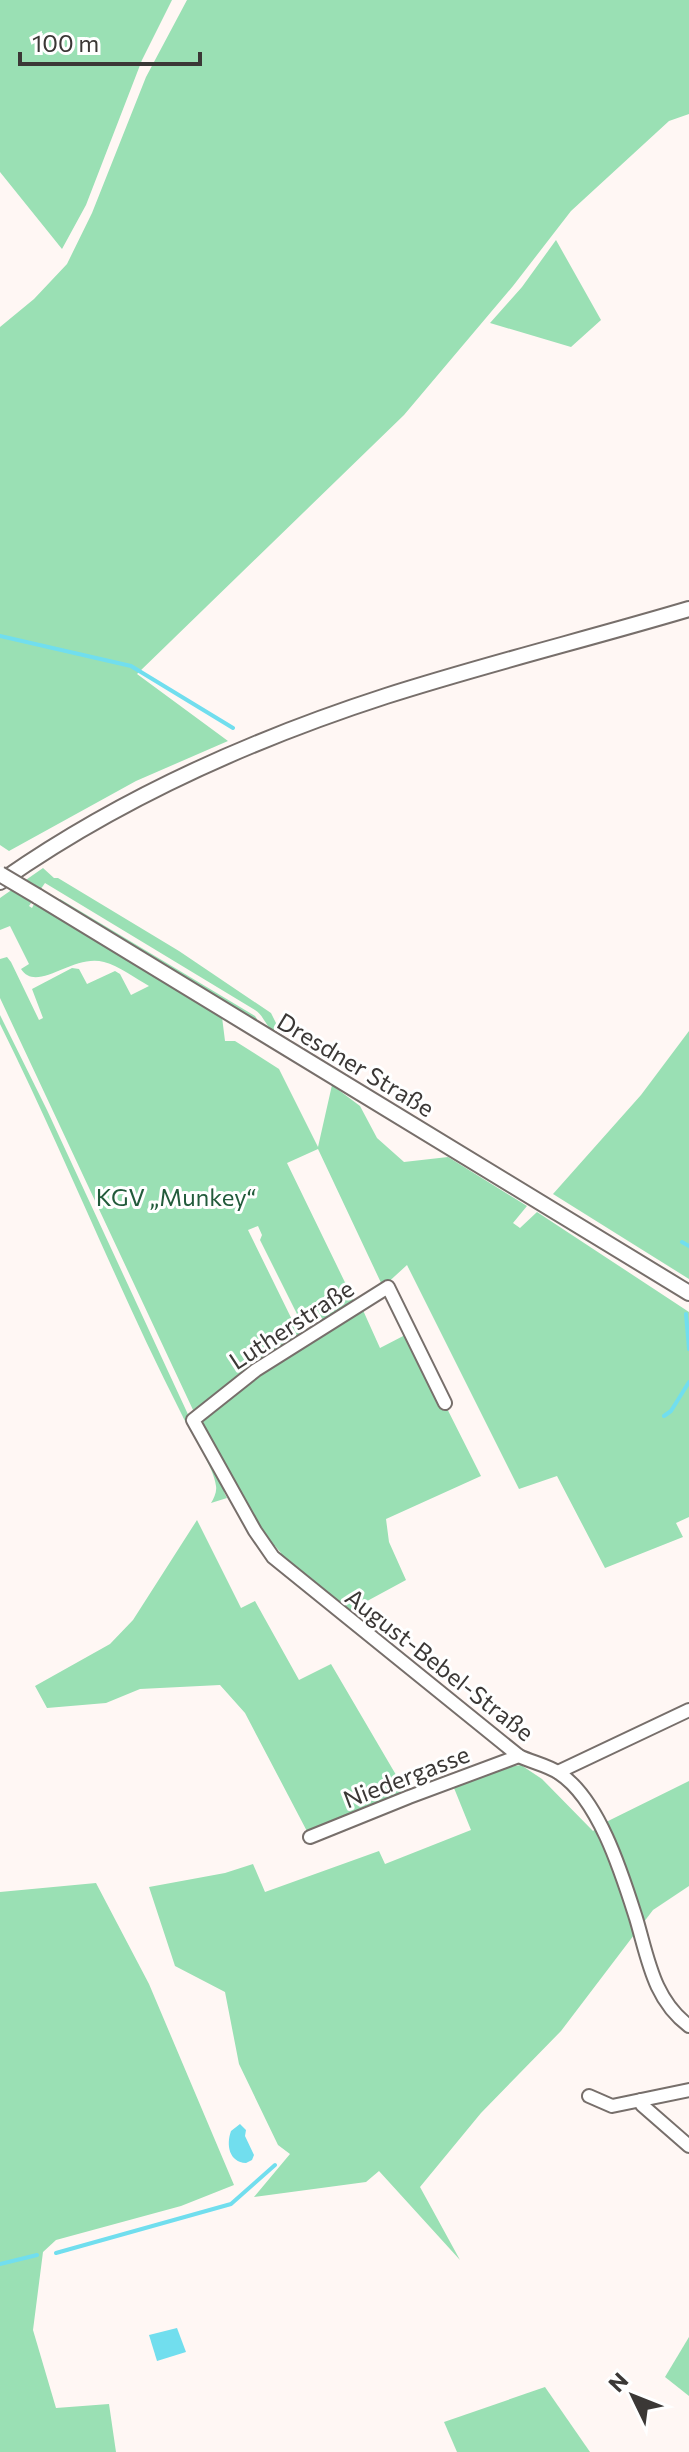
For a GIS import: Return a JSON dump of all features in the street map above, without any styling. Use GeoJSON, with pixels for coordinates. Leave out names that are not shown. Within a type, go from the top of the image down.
{"type":"FeatureCollection","features":[{"type":"Feature","properties":{"kind":"main road"},"geometry":{"type":"LineString","coordinates":[[0,882],[88,825],[144,794],[249,747],[386,696],[689,609]]}},
{"type":"Feature","properties":{"kind":"main road","name":"Dresdner Straße"},"geometry":{"type":"LineString","coordinates":[[0,874],[689,1293]]}},
{"type":"Feature","properties":{"kind":"street","name":"Lutherstraße"},"geometry":{"type":"LineString","coordinates":[[193,1420],[270,1361],[388,1287],[445,1403]]}},
{"type":"Feature","properties":{"kind":"street","name":"August-Bebel-Straße"},"geometry":{"type":"LineString","coordinates":[[193,1420],[255,1531],[273,1557],[519,1756],[558,1772],[578,1790],[621,1873],[641,1944],[660,1994],[670,2010],[689,2026]]}},
{"type":"Feature","properties":{"kind":"street"},"geometry":{"type":"LineString","coordinates":[[558,1772],[689,1710]]}},
{"type":"Feature","properties":{"kind":"street","name":"Niedergasse"},"geometry":{"type":"LineString","coordinates":[[310,1837],[519,1756]]}},
{"type":"Feature","properties":{"kind":"street"},"geometry":{"type":"LineString","coordinates":[[589,2096],[612,2106],[689,2090]]}},
{"type":"Feature","properties":{"kind":"street"},"geometry":{"type":"LineString","coordinates":[[641,2100],[642,2105],[689,2146]]}},
{"type":"Feature","properties":{"kind":"green space"},"geometry":{"type":"Polygon","coordinates":[[[0,0],[172,0],[142,60],[86,205],[62,249],[0,172],[0,0]]]}},
{"type":"Feature","properties":{"kind":"green space"},"geometry":{"type":"Polygon","coordinates":[[[187,0],[689,0],[689,114],[669,121],[571,211],[513,286],[404,415],[137,674],[228,741],[136,781],[9,851],[0,845],[0,327],[34,299],[67,264],[92,213],[146,77],[187,0]]]}},
{"type":"Feature","properties":{"kind":"green space"},"geometry":{"type":"Polygon","coordinates":[[[556,240],[601,320],[571,347],[490,323],[522,287],[556,240]]]}},
{"type":"Feature","properties":{"kind":"green space","name":"KGV „Munkey“"},"geometry":{"type":"Polygon","coordinates":[[[43,868],[54,878],[179,951],[271,1013],[277,1025],[273,1031],[255,1010],[45,883],[29,906],[32,908],[34,904],[222,1017],[225,1041],[235,1041],[279,1069],[318,1147],[332,1085],[360,1106],[377,1138],[404,1162],[448,1157],[527,1206],[513,1223],[520,1228],[537,1212],[689,1312],[689,1517],[676,1523],[683,1537],[605,1568],[557,1476],[519,1489],[407,1265],[383,1287],[318,1149],[287,1163],[355,1303],[324,1322],[317,1310],[300,1320],[260,1240],[262,1235],[258,1226],[248,1230],[301,1338],[194,1412],[0,998],[0,959],[7,957],[39,1020],[43,1018],[32,989],[72,968],[79,969],[87,984],[115,971],[120,974],[131,995],[149,986],[104,962],[80,963],[36,977],[28,976],[21,969],[29,964],[10,926],[0,930],[0,898],[43,868]]]}},
{"type":"Feature","properties":{"kind":"green space"},"geometry":{"type":"Polygon","coordinates":[[[60,899],[255,1016],[256,1021],[58,901],[60,899]]]}},
{"type":"Feature","properties":{"kind":"green space"},"geometry":{"type":"Polygon","coordinates":[[[0,1015],[192,1423],[229,1489],[224,1492],[227,1498],[211,1503],[216,1488],[211,1470],[135,1318],[0,1024],[0,1015]]]}},
{"type":"Feature","properties":{"kind":"green space"},"geometry":{"type":"Polygon","coordinates":[[[689,1031],[689,1279],[553,1194],[641,1095],[689,1031]]]}},
{"type":"Feature","properties":{"kind":"green space"},"geometry":{"type":"Polygon","coordinates":[[[362,1308],[380,1348],[409,1333],[481,1476],[386,1519],[389,1542],[406,1580],[345,1613],[278,1557],[281,1553],[275,1546],[270,1549],[200,1425],[203,1418],[259,1373],[362,1308]]]}},
{"type":"Feature","properties":{"kind":"green space"},"geometry":{"type":"Polygon","coordinates":[[[197,1520],[241,1608],[255,1601],[299,1680],[331,1664],[409,1797],[310,1837],[245,1713],[220,1685],[140,1689],[106,1703],[47,1708],[35,1686],[110,1644],[133,1620],[197,1520]]]}},
{"type":"Feature","properties":{"kind":"green space"},"geometry":{"type":"Polygon","coordinates":[[[521,1765],[542,1779],[593,1831],[689,1781],[689,1886],[653,1910],[561,2031],[481,2113],[420,2187],[460,2260],[379,2171],[366,2182],[254,2197],[290,2154],[278,2145],[239,2064],[225,1992],[175,1966],[149,1887],[225,1873],[253,1864],[265,1892],[379,1851],[385,1864],[471,1830],[454,1788],[504,1768],[521,1765]]]}},
{"type":"Feature","properties":{"kind":"green space"},"geometry":{"type":"Polygon","coordinates":[[[96,1883],[149,1984],[234,2185],[181,2206],[56,2240],[43,2252],[33,2330],[56,2408],[109,2404],[116,2452],[0,2452],[0,1892],[96,1883]]]}},
{"type":"Feature","properties":{"kind":"green space"},"geometry":{"type":"Polygon","coordinates":[[[689,2337],[689,2396],[665,2377],[689,2337]]]}},
{"type":"Feature","properties":{"kind":"green space"},"geometry":{"type":"Polygon","coordinates":[[[545,2387],[590,2452],[457,2452],[444,2422],[545,2387]]]}},
{"type":"Feature","properties":{"kind":"water"},"geometry":{"type":"Polygon","coordinates":[[[240,2124],[246,2130],[245,2136],[254,2155],[246,2163],[236,2160],[229,2147],[231,2131],[240,2124]]]}},
{"type":"Feature","properties":{"kind":"water"},"geometry":{"type":"Polygon","coordinates":[[[177,2328],[186,2352],[157,2361],[149,2335],[177,2328]]]}},
{"type":"Feature","properties":{"kind":"waterway"},"geometry":{"type":"LineString","coordinates":[[0,636],[131,666],[233,728]]}},
{"type":"Feature","properties":{"kind":"waterway"},"geometry":{"type":"LineString","coordinates":[[682,1242],[689,1246]]}},
{"type":"Feature","properties":{"kind":"waterway"},"geometry":{"type":"LineString","coordinates":[[686,1314],[689,1349]]}},
{"type":"Feature","properties":{"kind":"waterway"},"geometry":{"type":"LineString","coordinates":[[664,1416],[671,1411],[689,1382]]}},
{"type":"Feature","properties":{"kind":"waterway"},"geometry":{"type":"LineString","coordinates":[[56,2253],[231,2204],[275,2165]]}},
{"type":"Feature","properties":{"kind":"waterway"},"geometry":{"type":"LineString","coordinates":[[0,2264],[37,2255]]}}]}
